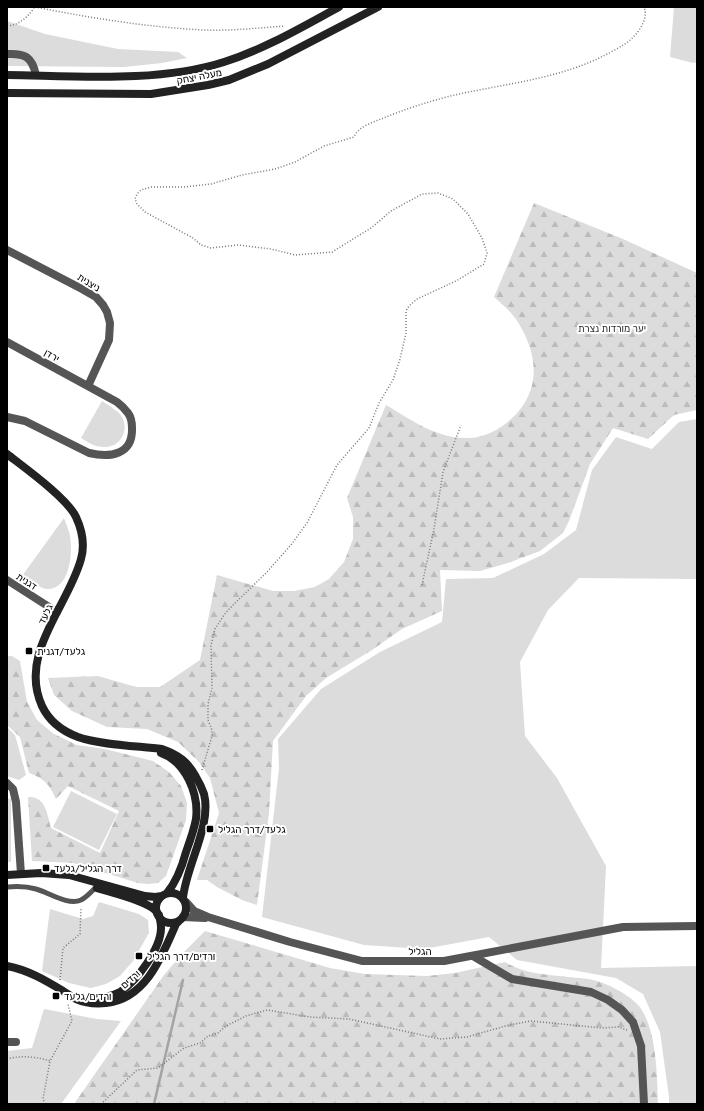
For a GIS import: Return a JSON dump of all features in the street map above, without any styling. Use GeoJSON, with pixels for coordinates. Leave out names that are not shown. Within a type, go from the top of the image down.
{"type":"FeatureCollection","features":[{"type":"Feature","properties":{"kind":"street","name":"מעלה יצחק"},"geometry":{"type":"LineString","coordinates":[[7,75],[150,75],[204,67],[223,62],[261,48],[339,7]]}},
{"type":"Feature","properties":{"kind":"street","name":"מעלה יצחק"},"geometry":{"type":"LineString","coordinates":[[7,93],[151,94],[208,85],[229,80],[268,64],[378,7]]}},
{"type":"Feature","properties":{"kind":"street"},"geometry":{"type":"LineString","coordinates":[[7,54],[26,56],[34,65],[36,75]]}},
{"type":"Feature","properties":{"kind":"street","name":"ניצנית"},"geometry":{"type":"LineString","coordinates":[[7,250],[96,297],[103,305],[110,323],[109,340],[88,386]]}},
{"type":"Feature","properties":{"kind":"street","name":"ירדן"},"geometry":{"type":"LineString","coordinates":[[7,342],[117,402],[129,414],[132,425],[132,433],[130,442],[119,453],[111,456],[100,456],[25,421],[7,417]]}},
{"type":"Feature","properties":{"kind":"street","name":"גלעד"},"geometry":{"type":"LineString","coordinates":[[7,454],[58,496],[72,511],[81,530],[83,545],[82,558],[73,580],[43,640],[36,666],[36,689],[45,714],[65,731],[78,737],[92,741],[162,749],[172,753],[188,764],[199,782],[204,794],[205,808],[204,820],[185,884],[184,900]]}},
{"type":"Feature","properties":{"kind":"street","name":"דגנית"},"geometry":{"type":"LineString","coordinates":[[7,580],[57,612]]}},
{"type":"Feature","properties":{"kind":"street","name":"גלעד"},"geometry":{"type":"LineString","coordinates":[[139,746],[163,754],[178,765],[187,776],[195,798],[196,818],[194,829],[177,878],[165,895]]}},
{"type":"Feature","properties":{"kind":"street"},"geometry":{"type":"LineString","coordinates":[[7,783],[13,789],[16,802],[21,874]]}},
{"type":"Feature","properties":{"kind":"street"},"geometry":{"type":"LineString","coordinates":[[7,874],[56,874],[88,880],[145,896],[155,897],[172,893],[177,894],[184,900],[187,907],[181,919],[169,922],[162,919],[154,908],[146,904],[56,874]]}},
{"type":"Feature","properties":{"kind":"street"},"geometry":{"type":"LineString","coordinates":[[158,914],[157,905],[159,900],[165,895]]}},
{"type":"Feature","properties":{"kind":"street","name":"הגליל"},"geometry":{"type":"LineString","coordinates":[[184,900],[194,911],[220,920],[290,942],[362,961],[444,961],[623,927],[697,926]]}},
{"type":"Feature","properties":{"kind":"street","name":"ורדים"},"geometry":{"type":"LineString","coordinates":[[65,992],[90,999],[101,998],[120,992],[145,965],[157,944],[161,926],[158,914]]}},
{"type":"Feature","properties":{"kind":"street","name":"הגליל"},"geometry":{"type":"LineString","coordinates":[[181,919],[198,917],[220,920]]}},
{"type":"Feature","properties":{"kind":"street","name":"ורדים"},"geometry":{"type":"LineString","coordinates":[[7,966],[31,973],[75,999],[87,1003],[111,1003],[128,996],[137,989],[153,970],[163,954],[176,924],[181,919]]}},
{"type":"Feature","properties":{"kind":"street"},"geometry":{"type":"LineString","coordinates":[[473,956],[512,979],[591,992],[608,1000],[622,1010],[633,1022],[641,1046],[644,1104]]}},
{"type":"Feature","properties":{"kind":"lane"},"geometry":{"type":"LineString","coordinates":[[7,887],[22,886],[36,889],[65,900],[75,901],[81,900],[96,887]]}},
{"type":"Feature","properties":{"kind":"path"},"geometry":{"type":"LineString","coordinates":[[7,26],[21,22],[30,15],[35,7],[110,21],[149,26],[217,30],[244,30],[285,26]]}},
{"type":"Feature","properties":{"kind":"path"},"geometry":{"type":"LineString","coordinates":[[199,782],[212,736],[212,730],[208,720],[208,704],[212,688],[212,645],[215,629],[227,612],[266,573],[291,545],[307,523],[337,465],[369,428],[379,403],[393,380],[400,359],[406,333],[406,311],[409,306],[417,299],[456,281],[480,267],[484,264],[486,253],[482,238],[468,214],[453,199],[438,192],[422,194],[391,211],[371,228],[332,252],[295,255],[264,248],[238,245],[211,248],[201,245],[192,238],[145,212],[135,199],[137,194],[141,190],[151,187],[184,187],[211,184],[242,175],[275,169],[295,162],[324,146],[354,137],[356,132],[365,126],[395,113],[458,95],[543,78],[595,61],[628,42],[636,35],[644,21],[644,7]]}},
{"type":"Feature","properties":{"kind":"path"},"geometry":{"type":"LineString","coordinates":[[422,585],[434,528],[442,472],[461,425]]}},
{"type":"Feature","properties":{"kind":"path"},"geometry":{"type":"LineString","coordinates":[[45,1104],[43,1098],[50,1061],[72,1021],[65,992],[59,978],[63,948],[80,934],[81,900]]}},
{"type":"Feature","properties":{"kind":"path"},"geometry":{"type":"LineString","coordinates":[[100,1104],[137,1070],[158,1068],[184,1048],[200,1043],[208,1036],[218,1033],[226,1026],[246,1016],[267,1010],[310,1017],[349,1019],[440,1039],[467,1037],[509,1024],[531,1021],[602,1028],[618,1027],[637,1034]]}},
{"type":"Feature","properties":{"kind":"path"},"geometry":{"type":"LineString","coordinates":[[7,1059],[13,1057],[42,1058],[50,1061]]}},
{"type":"Feature","properties":{"kind":"green space"},"geometry":{"type":"Polygon","coordinates":[[[674,7],[697,7],[697,62],[693,63],[670,57],[674,7]]]}},
{"type":"Feature","properties":{"kind":"green space"},"geometry":{"type":"Polygon","coordinates":[[[7,21],[45,34],[118,49],[178,52],[187,58],[162,63],[124,67],[7,66],[7,21]]]}},
{"type":"Feature","properties":{"kind":"green space","name":"יער מורדות נצרת"},"geometry":{"type":"Polygon","coordinates":[[[534,203],[623,239],[697,273],[697,410],[674,415],[648,439],[613,428],[590,464],[569,521],[563,533],[540,551],[508,563],[480,571],[440,570],[442,611],[402,629],[372,650],[326,678],[306,696],[273,741],[269,813],[257,905],[242,900],[207,880],[197,880],[219,813],[210,778],[199,762],[178,742],[147,729],[107,727],[72,711],[54,695],[48,678],[98,676],[136,687],[160,687],[200,660],[217,575],[273,591],[294,591],[315,587],[329,579],[344,562],[353,539],[353,517],[347,498],[386,405],[434,432],[455,437],[478,437],[501,427],[510,420],[520,409],[532,386],[534,374],[533,362],[526,336],[517,320],[494,297],[534,203]]]}},
{"type":"Feature","properties":{"kind":"green space"},"geometry":{"type":"Polygon","coordinates":[[[102,401],[120,414],[125,425],[119,441],[110,446],[104,447],[89,443],[81,438],[102,401]]]}},
{"type":"Feature","properties":{"kind":"green space"},"geometry":{"type":"Polygon","coordinates":[[[697,419],[697,579],[579,578],[548,610],[520,662],[525,736],[557,778],[606,866],[601,968],[697,966],[697,1104],[669,1104],[660,1032],[643,994],[616,978],[517,960],[489,937],[424,949],[364,945],[262,917],[279,768],[278,739],[321,689],[380,652],[442,622],[446,579],[493,578],[544,554],[576,530],[592,470],[616,437],[652,449],[679,422],[697,419]]]}},
{"type":"Feature","properties":{"kind":"green space"},"geometry":{"type":"Polygon","coordinates":[[[64,518],[70,534],[71,543],[68,569],[61,584],[55,588],[44,589],[22,576],[64,518]]]}},
{"type":"Feature","properties":{"kind":"green space"},"geometry":{"type":"Polygon","coordinates":[[[7,656],[12,656],[20,661],[27,702],[37,720],[54,734],[77,745],[105,749],[153,761],[169,772],[181,786],[187,803],[186,820],[166,876],[158,883],[138,883],[73,863],[32,861],[28,797],[39,799],[45,807],[51,828],[100,853],[119,811],[68,786],[56,799],[46,783],[39,777],[29,773],[20,737],[7,725],[7,656]]]}},
{"type":"Feature","properties":{"kind":"green space"},"geometry":{"type":"Polygon","coordinates":[[[7,727],[15,735],[26,775],[19,780],[7,776],[7,727]]]}},
{"type":"Feature","properties":{"kind":"green space"},"geometry":{"type":"Polygon","coordinates":[[[71,791],[117,814],[99,850],[53,827],[71,791]]]}},
{"type":"Feature","properties":{"kind":"green space"},"geometry":{"type":"Polygon","coordinates":[[[7,798],[11,799],[11,862],[7,862],[7,798]]]}},
{"type":"Feature","properties":{"kind":"green space"},"geometry":{"type":"Polygon","coordinates":[[[99,902],[139,914],[148,920],[149,933],[133,961],[120,976],[106,984],[91,988],[69,983],[42,971],[50,909],[83,919],[93,916],[99,902]]]}},
{"type":"Feature","properties":{"kind":"green space"},"geometry":{"type":"Polygon","coordinates":[[[205,931],[330,968],[365,974],[427,976],[455,973],[505,962],[527,971],[588,979],[605,984],[631,998],[639,1006],[645,1016],[653,1040],[655,1053],[658,1104],[74,1104],[164,975],[205,931]]]}},
{"type":"Feature","properties":{"kind":"green space"},"geometry":{"type":"Polygon","coordinates":[[[44,1009],[97,1019],[121,1021],[61,1104],[7,1104],[7,1051],[32,1048],[44,1009]]]}},
{"type":"Feature","properties":{"kind":"waterway"},"geometry":{"type":"LineString","coordinates":[[154,1104],[183,980]]}},
{"type":"Feature","properties":{"kind":"place","name":"גלעד/דגנית"},"geometry":{"type":"Point","coordinates":[29,651]}},
{"type":"Feature","properties":{"kind":"place","name":"גלעד/דרך הגליל"},"geometry":{"type":"Point","coordinates":[210,829]}},
{"type":"Feature","properties":{"kind":"place","name":"דרך הגליל/גלעד"},"geometry":{"type":"Point","coordinates":[46,868]}},
{"type":"Feature","properties":{"kind":"place","name":"ורדים/דרך הגליל"},"geometry":{"type":"Point","coordinates":[139,956]}},
{"type":"Feature","properties":{"kind":"place","name":"ורדים/גלעד"},"geometry":{"type":"Point","coordinates":[56,996]}}]}
